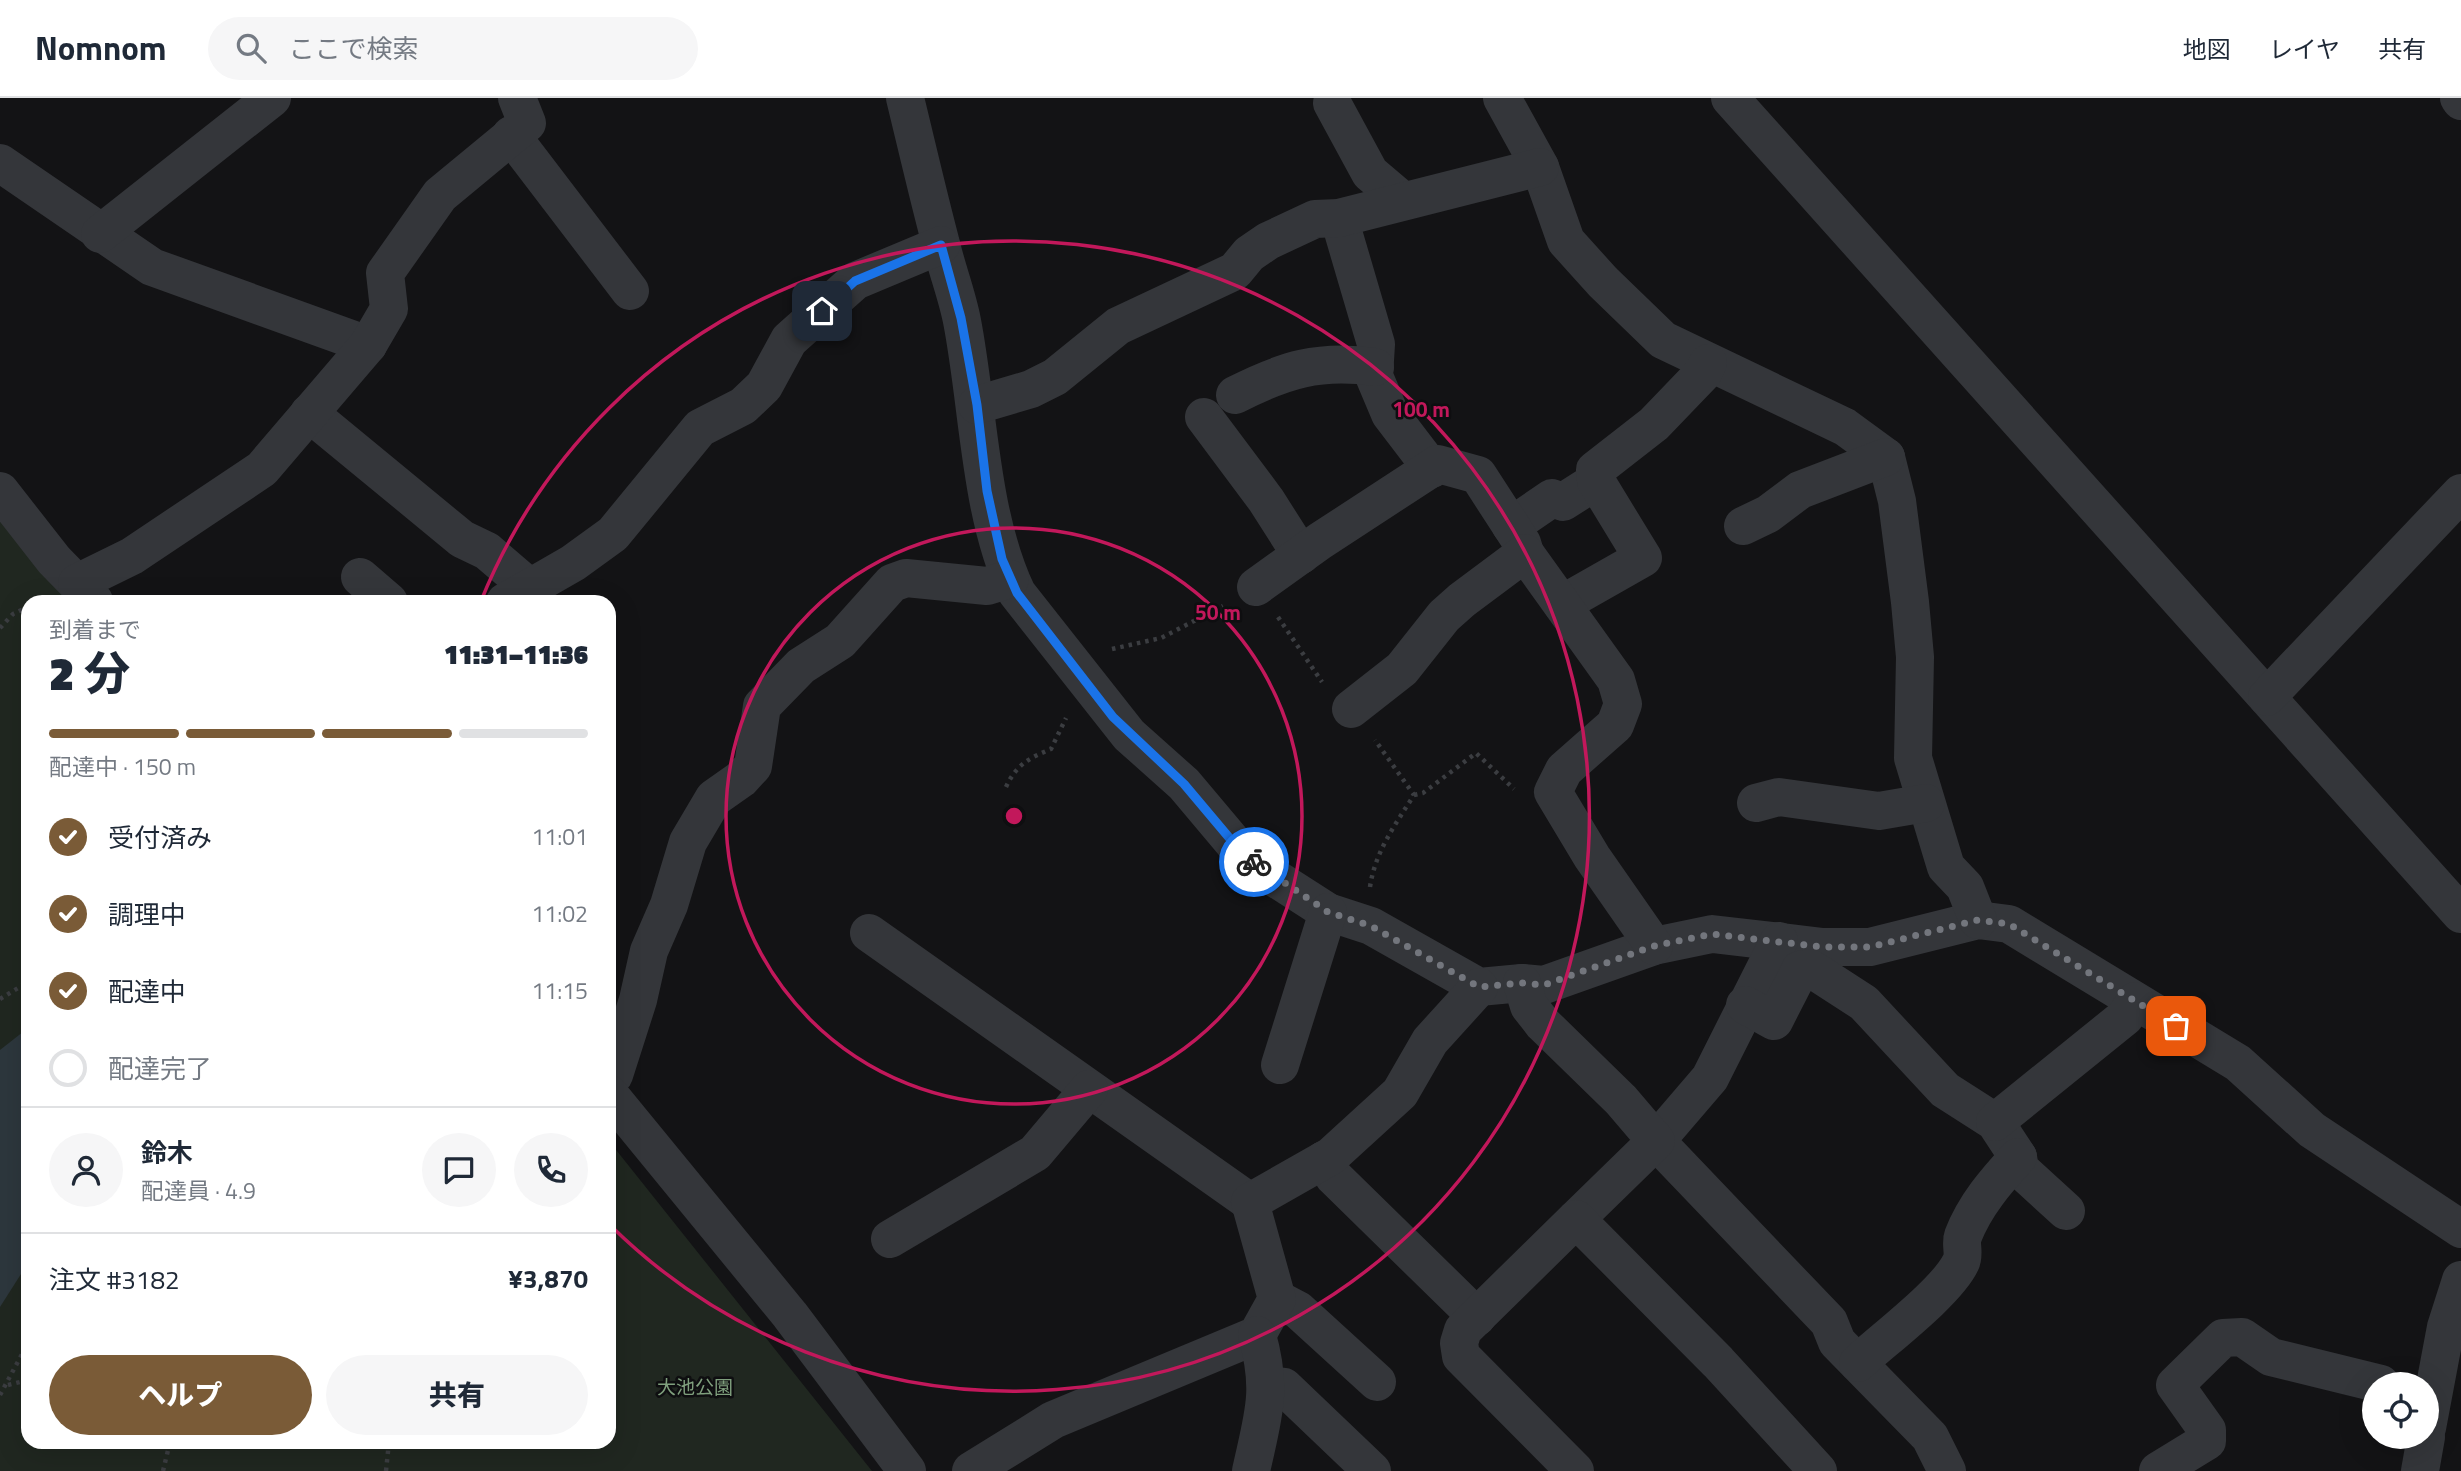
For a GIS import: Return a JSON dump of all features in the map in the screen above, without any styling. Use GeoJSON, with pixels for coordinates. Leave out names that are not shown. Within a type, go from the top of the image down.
{"type":"FeatureCollection","features":[{"type":"Feature","properties":{"kind":"street"},"geometry":{"type":"LineString","coordinates":[[100,234],[272,98]]}},
{"type":"Feature","properties":{"kind":"street"},"geometry":{"type":"LineString","coordinates":[[0,491],[54,561],[87,593],[132,556],[262,469],[368,345],[390,309],[385,273],[440,195],[527,123],[517,98]]}},
{"type":"Feature","properties":{"kind":"street"},"geometry":{"type":"LineString","coordinates":[[905,98],[961,318],[977,405],[987,491],[1002,559],[1010,579],[1017,593],[1129,735],[1184,784],[1237,847],[1261,869],[1328,912],[1371,926],[1479,987],[1522,983],[1544,985],[1654,946],[1712,934],[1822,947],[1870,947],[1978,920],[2009,924],[2238,1063],[2312,1130],[2461,1229]]}},
{"type":"Feature","properties":{"kind":"street"},"geometry":{"type":"LineString","coordinates":[[1502,98],[1540,167],[1566,241],[1603,282],[1663,340],[1845,428],[1886,457],[1897,501],[1910,601],[1915,657],[1913,758],[1946,867],[1965,887],[1978,920]]}},
{"type":"Feature","properties":{"kind":"street"},"geometry":{"type":"LineString","coordinates":[[1730,98],[2461,914]]}},
{"type":"Feature","properties":{"kind":"street"},"geometry":{"type":"LineString","coordinates":[[1332,103],[1370,173],[1403,201]]}},
{"type":"Feature","properties":{"kind":"street"},"geometry":{"type":"LineString","coordinates":[[511,135],[630,291]]}},
{"type":"Feature","properties":{"kind":"street"},"geometry":{"type":"LineString","coordinates":[[0,163],[100,234],[152,267],[368,345]]}},
{"type":"Feature","properties":{"kind":"street"},"geometry":{"type":"LineString","coordinates":[[977,405],[1031,389],[1055,377],[1118,326],[1235,271],[1250,254],[1268,241],[1315,219],[1339,218],[1540,167]]}},
{"type":"Feature","properties":{"kind":"street"},"geometry":{"type":"LineString","coordinates":[[1339,218],[1376,344],[1374,376],[1390,414],[1432,469]]}},
{"type":"Feature","properties":{"kind":"street"},"geometry":{"type":"LineString","coordinates":[[309,413],[462,539],[486,551],[517,595],[573,563],[613,534],[700,428],[743,406],[757,393],[764,386],[789,340],[855,281],[941,245]]}},
{"type":"Feature","properties":{"kind":"street"},"geometry":{"type":"LineString","coordinates":[[1562,604],[1643,558],[1596,481],[1595,470],[1654,424],[1703,373],[1708,363]]}},
{"type":"Feature","properties":{"kind":"street"},"geometry":{"type":"LineString","coordinates":[[1235,395],[1291,370],[1322,364],[1375,367]]}},
{"type":"Feature","properties":{"kind":"street"},"geometry":{"type":"LineString","coordinates":[[1204,417],[1266,500],[1301,555]]}},
{"type":"Feature","properties":{"kind":"street"},"geometry":{"type":"LineString","coordinates":[[1743,526],[1768,514],[1800,490],[1886,457]]}},
{"type":"Feature","properties":{"kind":"street"},"geometry":{"type":"LineString","coordinates":[[1256,587],[1438,464],[1478,475],[1518,540],[1616,680],[1623,704],[1615,726],[1564,770],[1553,792],[1592,858],[1654,946]]}},
{"type":"Feature","properties":{"kind":"street"},"geometry":{"type":"LineString","coordinates":[[1351,709],[1402,669],[1444,616],[1518,540],[1552,498],[1563,502],[1596,481]]}},
{"type":"Feature","properties":{"kind":"street"},"geometry":{"type":"LineString","coordinates":[[2267,697],[2461,493]]}},
{"type":"Feature","properties":{"kind":"street"},"geometry":{"type":"LineString","coordinates":[[360,577],[381,595]]}},
{"type":"Feature","properties":{"kind":"street"},"geometry":{"type":"LineString","coordinates":[[616,1069],[638,1000],[649,951],[669,905],[688,842],[714,798],[741,779],[753,766],[762,706],[801,666],[840,641],[892,583],[906,578],[987,586],[1010,579]]}},
{"type":"Feature","properties":{"kind":"street"},"geometry":{"type":"LineString","coordinates":[[1756,803],[1779,797],[1879,811],[1926,803]]}},
{"type":"Feature","properties":{"kind":"street"},"geometry":{"type":"LineString","coordinates":[[1280,1065],[1328,912]]}},
{"type":"Feature","properties":{"kind":"street"},"geometry":{"type":"LineString","coordinates":[[869,933],[1250,1202],[1277,1299],[1257,1335],[1053,1420],[971,1471]]}},
{"type":"Feature","properties":{"kind":"street"},"geometry":{"type":"LineString","coordinates":[[1575,1471],[1461,1356],[1459,1343],[1463,1330],[1656,1142],[1710,1078],[1779,941]]}},
{"type":"Feature","properties":{"kind":"street"},"geometry":{"type":"LineString","coordinates":[[1745,1004],[1774,1021],[1800,971],[1810,968],[1864,1003],[1945,1090],[1995,1122],[2018,1157],[2020,1169],[2066,1211]]}},
{"type":"Feature","properties":{"kind":"street"},"geometry":{"type":"LineString","coordinates":[[1522,983],[1529,1006],[1543,1024],[1621,1100],[1656,1142],[1829,1322],[1837,1342],[1930,1437],[1947,1471]]}},
{"type":"Feature","properties":{"kind":"street"},"geometry":{"type":"LineString","coordinates":[[1250,1202],[1324,1160],[1400,1093],[1430,1041],[1479,987]]}},
{"type":"Feature","properties":{"kind":"street"},"geometry":{"type":"LineString","coordinates":[[1995,1122],[2125,1017],[2135,1001]]}},
{"type":"Feature","properties":{"kind":"street"},"geometry":{"type":"LineString","coordinates":[[890,1239],[1035,1153],[1089,1089]]}},
{"type":"Feature","properties":{"kind":"street"},"geometry":{"type":"LineString","coordinates":[[616,1103],[790,1315],[907,1471]]}},
{"type":"Feature","properties":{"kind":"street"},"geometry":{"type":"LineString","coordinates":[[1857,1363],[1948,1281],[1963,1260],[1961,1240],[1970,1219],[1988,1191],[2018,1157]]}},
{"type":"Feature","properties":{"kind":"street"},"geometry":{"type":"LineString","coordinates":[[1324,1160],[1334,1177],[1477,1317]]}},
{"type":"Feature","properties":{"kind":"street"},"geometry":{"type":"LineString","coordinates":[[1576,1219],[1718,1362],[1818,1471]]}},
{"type":"Feature","properties":{"kind":"street"},"geometry":{"type":"LineString","coordinates":[[2436,1372],[2446,1327],[2461,1280]]}},
{"type":"Feature","properties":{"kind":"street"},"geometry":{"type":"LineString","coordinates":[[1277,1299],[1298,1310],[1377,1382]]}},
{"type":"Feature","properties":{"kind":"street"},"geometry":{"type":"LineString","coordinates":[[1251,1471],[1265,1409],[1267,1369],[1257,1335]]}},
{"type":"Feature","properties":{"kind":"street"},"geometry":{"type":"LineString","coordinates":[[2158,1471],[2207,1441],[2207,1430],[2175,1385],[2223,1338],[2242,1338],[2270,1357],[2362,1379]]}},
{"type":"Feature","properties":{"kind":"street"},"geometry":{"type":"LineString","coordinates":[[1266,1385],[1284,1387],[1372,1471]]}},
{"type":"Feature","properties":{"kind":"street"},"geometry":{"type":"LineString","coordinates":[[2420,1471],[2424,1449]]}},
{"type":"Feature","properties":{"kind":"path"},"geometry":{"type":"LineString","coordinates":[[1006,787],[1013,771],[1028,758],[1051,749],[1091,651],[1131,646],[1161,638],[1256,587],[1309,666],[1331,692],[1351,709],[1413,796]]}},
{"type":"Feature","properties":{"kind":"path"},"geometry":{"type":"LineString","coordinates":[[0,628],[13,614],[21,610]]}},
{"type":"Feature","properties":{"kind":"path"},"geometry":{"type":"LineString","coordinates":[[1371,926],[1369,890],[1373,868],[1413,796],[1423,793],[1476,753],[1514,789],[1531,794],[1553,792]]}},
{"type":"Feature","properties":{"kind":"path"},"geometry":{"type":"LineString","coordinates":[[0,999],[21,986]]}},
{"type":"Feature","properties":{"kind":"path"},"geometry":{"type":"LineString","coordinates":[[0,1395],[21,1358]]}},
{"type":"Feature","properties":{"kind":"path"},"geometry":{"type":"LineString","coordinates":[[8,1385],[21,1382]]}},
{"type":"Feature","properties":{"kind":"path"},"geometry":{"type":"LineString","coordinates":[[163,1471],[168,1449]]}},
{"type":"Feature","properties":{"kind":"path"},"geometry":{"type":"LineString","coordinates":[[386,1471],[388,1449]]}},
{"type":"Feature","properties":{"kind":"green space","name":"大池公園"},"geometry":{"type":"Polygon","coordinates":[[[0,515],[66,595],[21,595],[21,1449],[616,1449],[616,1150],[872,1471],[0,1471],[0,515]]]}},
{"type":"Feature","properties":{"kind":"shaded area"},"geometry":{"type":"Polygon","coordinates":[[[21,1034],[21,1274],[0,1307],[0,1050],[21,1034]]]}},
{"type":"Feature","properties":{"kind":"way so far"},"geometry":{"type":"LineString","coordinates":[[1254,862],[1328,912],[1371,926],[1479,987],[1522,983],[1544,985],[1654,946],[1712,934],[1822,947],[1870,947],[1919,937],[1978,920],[2009,924],[2176,1026]]}},
{"type":"Feature","properties":{"kind":"route"},"geometry":{"type":"LineString","coordinates":[[822,311],[855,281],[941,245],[961,318],[977,405],[987,491],[1002,559],[1017,593],[1113,717],[1129,735],[1184,784],[1237,847],[1254,862]]}}]}
